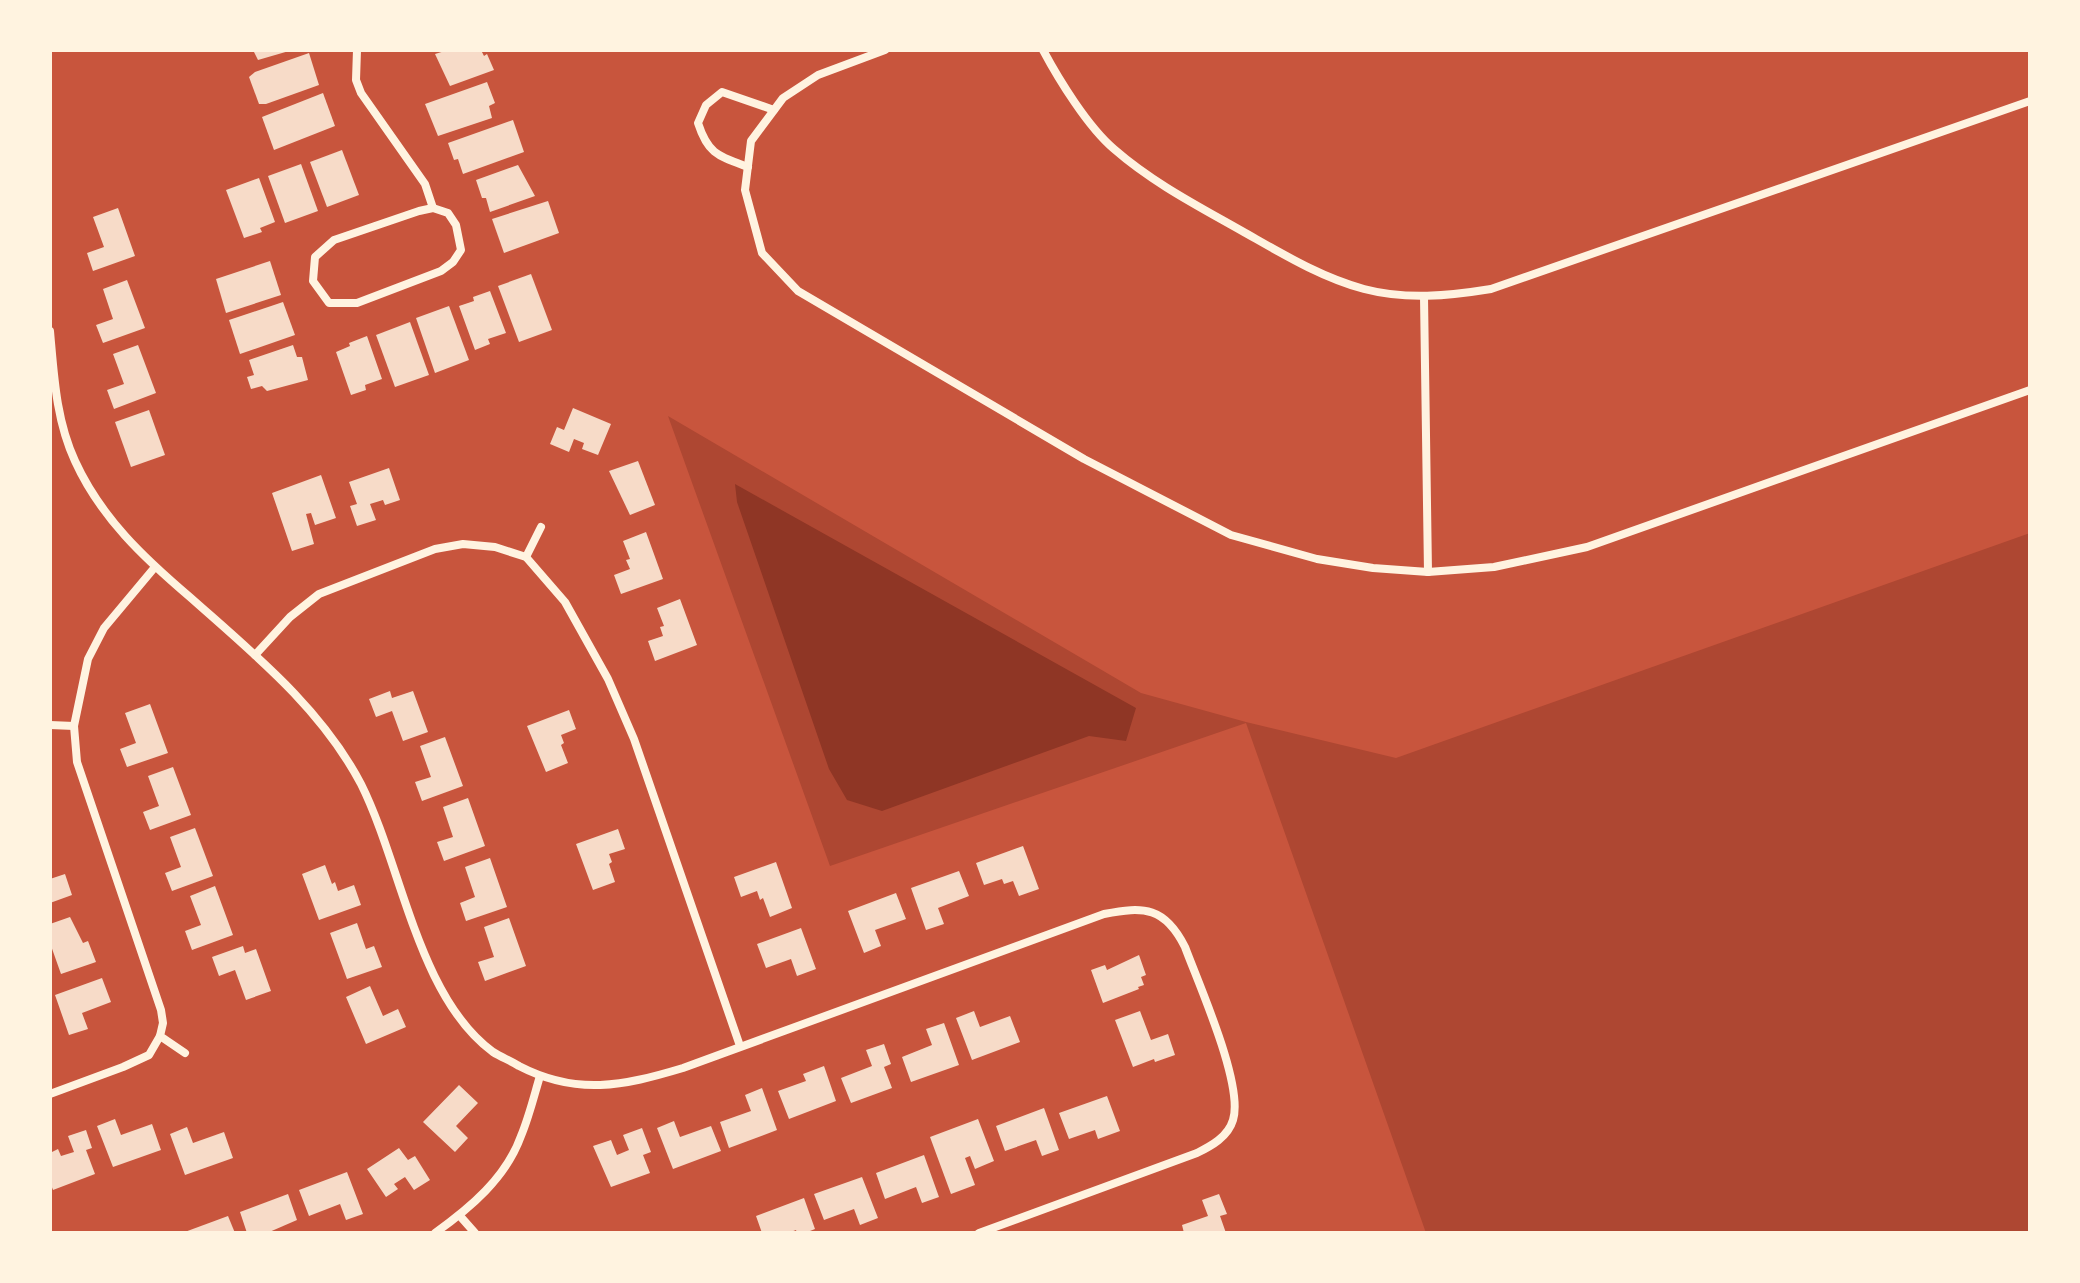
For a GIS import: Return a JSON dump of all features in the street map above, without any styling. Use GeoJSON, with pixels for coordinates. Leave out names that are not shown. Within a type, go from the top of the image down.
{"type":"FeatureCollection","features":[{"type":"Feature","properties":{"kind":"street"},"geometry":{"type":"LineString","coordinates":[[357,50],[356,80],[361,93],[425,184],[433,208]]}},
{"type":"Feature","properties":{"kind":"street"},"geometry":{"type":"LineString","coordinates":[[885,50],[818,75],[783,98],[751,141],[745,190],[762,253],[798,291],[1084,459],[1231,535],[1317,559],[1373,568],[1428,572],[1494,567],[1587,547],[2030,390]]}},
{"type":"Feature","properties":{"kind":"street"},"geometry":{"type":"LineString","coordinates":[[1043,50],[1060,83],[1111,147],[1166,189],[1304,266],[1364,289],[1424,297],[1491,289],[2030,101]]}},
{"type":"Feature","properties":{"kind":"street"},"geometry":{"type":"LineString","coordinates":[[748,167],[723,158],[705,143],[698,123],[706,105],[722,92],[774,110]]}},
{"type":"Feature","properties":{"kind":"street"},"geometry":{"type":"LineString","coordinates":[[433,208],[448,213],[456,225],[461,250],[453,262],[441,271],[357,303],[329,303],[313,281],[315,257],[334,240],[433,208]]}},
{"type":"Feature","properties":{"kind":"street"},"geometry":{"type":"LineString","coordinates":[[1424,297],[1428,572]]}},
{"type":"Feature","properties":{"kind":"street"},"geometry":{"type":"LineString","coordinates":[[50,331],[58,407],[75,461],[95,499],[155,567],[294,692],[345,757],[378,820],[434,977],[455,1013],[494,1053],[540,1076],[585,1087],[633,1083],[1104,914],[1132,909],[1156,913],[1174,926],[1185,947],[1233,1080],[1236,1103],[1232,1124],[1216,1143],[1197,1153],[979,1233]]}},
{"type":"Feature","properties":{"kind":"street"},"geometry":{"type":"LineString","coordinates":[[526,557],[541,527]]}},
{"type":"Feature","properties":{"kind":"street"},"geometry":{"type":"LineString","coordinates":[[255,655],[290,617],[319,594],[435,549],[463,544],[495,547],[526,557],[565,602],[608,679],[634,739],[740,1046]]}},
{"type":"Feature","properties":{"kind":"street"},"geometry":{"type":"LineString","coordinates":[[50,1094],[149,1055],[160,1036],[163,1023],[77,762],[74,726],[88,659],[93,649],[104,628],[155,567]]}},
{"type":"Feature","properties":{"kind":"street"},"geometry":{"type":"LineString","coordinates":[[50,725],[74,726]]}},
{"type":"Feature","properties":{"kind":"street"},"geometry":{"type":"LineString","coordinates":[[160,1036],[185,1053]]}},
{"type":"Feature","properties":{"kind":"street"},"geometry":{"type":"LineString","coordinates":[[435,1233],[460,1216],[491,1187],[520,1140],[540,1076]]}},
{"type":"Feature","properties":{"kind":"street"},"geometry":{"type":"LineString","coordinates":[[460,1216],[475,1233]]}},
{"type":"Feature","properties":{"kind":"shaded area"},"geometry":{"type":"Polygon","coordinates":[[[668,416],[1141,693],[1396,758],[2030,533],[2030,1233],[1426,1233],[1246,723],[830,866],[668,416]]]}},
{"type":"Feature","properties":{"kind":"shaded area"},"geometry":{"type":"Polygon","coordinates":[[[735,484],[1136,708],[1126,741],[1089,736],[882,811],[847,800],[829,769],[737,502],[735,484]]]}},
{"type":"Feature","properties":{"kind":"building"},"geometry":{"type":"Polygon","coordinates":[[[253,50],[289,50],[289,51],[258,60],[253,50]]]}},
{"type":"Feature","properties":{"kind":"building"},"geometry":{"type":"Polygon","coordinates":[[[448,50],[481,50],[484,56],[487,54],[494,70],[450,86],[435,54],[448,50]]]}},
{"type":"Feature","properties":{"kind":"building"},"geometry":{"type":"Polygon","coordinates":[[[309,53],[319,85],[259,104],[249,77],[255,72],[309,53]]]}},
{"type":"Feature","properties":{"kind":"building"},"geometry":{"type":"Polygon","coordinates":[[[487,82],[495,103],[489,106],[492,118],[438,136],[425,104],[487,82]]]}},
{"type":"Feature","properties":{"kind":"building"},"geometry":{"type":"Polygon","coordinates":[[[323,93],[335,126],[274,150],[262,117],[323,93]]]}},
{"type":"Feature","properties":{"kind":"building"},"geometry":{"type":"Polygon","coordinates":[[[513,120],[524,152],[463,174],[448,143],[513,120]]]}},
{"type":"Feature","properties":{"kind":"building"},"geometry":{"type":"Polygon","coordinates":[[[342,150],[359,195],[327,207],[310,162],[342,150]]]}},
{"type":"Feature","properties":{"kind":"building"},"geometry":{"type":"Polygon","coordinates":[[[301,164],[318,211],[285,223],[268,176],[301,164]]]}},
{"type":"Feature","properties":{"kind":"building"},"geometry":{"type":"Polygon","coordinates":[[[518,165],[535,196],[490,212],[476,180],[518,165]]]}},
{"type":"Feature","properties":{"kind":"building"},"geometry":{"type":"Polygon","coordinates":[[[259,178],[275,222],[260,228],[262,232],[244,238],[226,190],[259,178]]]}},
{"type":"Feature","properties":{"kind":"building"},"geometry":{"type":"Polygon","coordinates":[[[548,201],[559,233],[504,253],[492,219],[548,201]]]}},
{"type":"Feature","properties":{"kind":"building"},"geometry":{"type":"Polygon","coordinates":[[[118,208],[135,256],[93,271],[87,253],[104,247],[93,217],[118,208]]]}},
{"type":"Feature","properties":{"kind":"building"},"geometry":{"type":"Polygon","coordinates":[[[270,261],[281,295],[226,313],[216,279],[270,261]]]}},
{"type":"Feature","properties":{"kind":"building"},"geometry":{"type":"Polygon","coordinates":[[[531,274],[552,330],[519,342],[498,286],[531,274]]]}},
{"type":"Feature","properties":{"kind":"building"},"geometry":{"type":"Polygon","coordinates":[[[127,280],[145,328],[103,343],[96,325],[113,319],[103,289],[127,280]]]}},
{"type":"Feature","properties":{"kind":"building"},"geometry":{"type":"Polygon","coordinates":[[[490,291],[506,333],[488,339],[490,344],[475,350],[459,306],[490,291]]]}},
{"type":"Feature","properties":{"kind":"building"},"geometry":{"type":"Polygon","coordinates":[[[283,302],[295,335],[240,354],[229,320],[283,302]]]}},
{"type":"Feature","properties":{"kind":"building"},"geometry":{"type":"Polygon","coordinates":[[[449,306],[469,360],[435,373],[416,318],[449,306]]]}},
{"type":"Feature","properties":{"kind":"building"},"geometry":{"type":"Polygon","coordinates":[[[410,322],[429,375],[395,387],[376,335],[410,322]]]}},
{"type":"Feature","properties":{"kind":"building"},"geometry":{"type":"Polygon","coordinates":[[[367,336],[382,379],[365,385],[366,390],[351,395],[336,352],[367,336]]]}},
{"type":"Feature","properties":{"kind":"building"},"geometry":{"type":"Polygon","coordinates":[[[138,345],[156,393],[114,409],[107,390],[124,384],[113,354],[138,345]]]}},
{"type":"Feature","properties":{"kind":"building"},"geometry":{"type":"Polygon","coordinates":[[[293,345],[297,357],[302,357],[308,380],[267,391],[262,386],[251,389],[247,377],[254,375],[249,360],[293,345]]]}},
{"type":"Feature","properties":{"kind":"building"},"geometry":{"type":"Polygon","coordinates":[[[573,408],[611,424],[598,455],[582,449],[584,443],[574,439],[569,452],[550,444],[557,427],[564,430],[573,408]]]}},
{"type":"Feature","properties":{"kind":"building"},"geometry":{"type":"Polygon","coordinates":[[[149,410],[165,455],[131,467],[115,422],[149,410]]]}},
{"type":"Feature","properties":{"kind":"building"},"geometry":{"type":"Polygon","coordinates":[[[638,461],[655,505],[630,515],[609,471],[638,461]]]}},
{"type":"Feature","properties":{"kind":"building"},"geometry":{"type":"Polygon","coordinates":[[[389,468],[400,500],[385,505],[383,500],[370,504],[376,520],[357,526],[350,506],[357,504],[349,482],[389,468]]]}},
{"type":"Feature","properties":{"kind":"building"},"geometry":{"type":"Polygon","coordinates":[[[321,475],[336,518],[315,525],[311,513],[306,514],[314,544],[292,551],[272,493],[321,475]]]}},
{"type":"Feature","properties":{"kind":"building"},"geometry":{"type":"Polygon","coordinates":[[[646,532],[663,579],[621,594],[614,575],[630,569],[626,560],[630,559],[623,541],[646,532]]]}},
{"type":"Feature","properties":{"kind":"building"},"geometry":{"type":"Polygon","coordinates":[[[680,599],[697,645],[655,661],[648,641],[663,636],[660,627],[664,626],[657,608],[680,599]]]}},
{"type":"Feature","properties":{"kind":"building"},"geometry":{"type":"Polygon","coordinates":[[[390,691],[392,698],[413,691],[428,732],[403,741],[392,711],[376,717],[369,699],[390,691]]]}},
{"type":"Feature","properties":{"kind":"building"},"geometry":{"type":"Polygon","coordinates":[[[150,704],[168,753],[127,767],[120,749],[136,743],[125,713],[150,704]]]}},
{"type":"Feature","properties":{"kind":"building"},"geometry":{"type":"Polygon","coordinates":[[[569,710],[576,729],[561,735],[564,743],[561,745],[568,763],[546,772],[527,726],[569,710]]]}},
{"type":"Feature","properties":{"kind":"building"},"geometry":{"type":"Polygon","coordinates":[[[445,737],[463,786],[422,801],[415,782],[431,777],[420,746],[445,737]]]}},
{"type":"Feature","properties":{"kind":"building"},"geometry":{"type":"Polygon","coordinates":[[[173,767],[191,815],[150,830],[143,812],[159,806],[148,776],[173,767]]]}},
{"type":"Feature","properties":{"kind":"building"},"geometry":{"type":"Polygon","coordinates":[[[468,798],[485,846],[444,861],[437,842],[453,837],[443,807],[468,798]]]}},
{"type":"Feature","properties":{"kind":"building"},"geometry":{"type":"Polygon","coordinates":[[[195,828],[213,876],[172,891],[165,873],[181,867],[170,837],[195,828]]]}},
{"type":"Feature","properties":{"kind":"building"},"geometry":{"type":"Polygon","coordinates":[[[618,829],[625,849],[609,854],[615,882],[593,890],[576,844],[618,829]]]}},
{"type":"Feature","properties":{"kind":"building"},"geometry":{"type":"Polygon","coordinates":[[[1023,846],[1039,889],[1019,896],[1013,881],[1004,884],[1002,879],[984,885],[976,863],[1023,846]]]}},
{"type":"Feature","properties":{"kind":"building"},"geometry":{"type":"Polygon","coordinates":[[[490,858],[507,907],[466,921],[460,903],[475,897],[465,867],[490,858]]]}},
{"type":"Feature","properties":{"kind":"building"},"geometry":{"type":"Polygon","coordinates":[[[776,862],[792,908],[770,917],[757,891],[741,897],[734,877],[776,862]]]}},
{"type":"Feature","properties":{"kind":"building"},"geometry":{"type":"Polygon","coordinates":[[[325,865],[338,891],[354,885],[361,905],[319,920],[302,874],[325,865]]]}},
{"type":"Feature","properties":{"kind":"building"},"geometry":{"type":"Polygon","coordinates":[[[959,871],[969,896],[938,908],[944,924],[926,930],[911,888],[959,871]]]}},
{"type":"Feature","properties":{"kind":"building"},"geometry":{"type":"Polygon","coordinates":[[[65,874],[72,895],[50,903],[50,879],[65,874]]]}},
{"type":"Feature","properties":{"kind":"building"},"geometry":{"type":"Polygon","coordinates":[[[215,886],[233,935],[192,950],[185,931],[201,925],[190,896],[215,886]]]}},
{"type":"Feature","properties":{"kind":"building"},"geometry":{"type":"Polygon","coordinates":[[[896,893],[906,919],[875,930],[881,946],[864,953],[848,911],[896,893]]]}},
{"type":"Feature","properties":{"kind":"building"},"geometry":{"type":"Polygon","coordinates":[[[70,917],[83,943],[88,941],[96,962],[61,974],[50,943],[50,924],[70,917]]]}},
{"type":"Feature","properties":{"kind":"building"},"geometry":{"type":"Polygon","coordinates":[[[509,918],[526,966],[485,981],[478,962],[494,957],[484,927],[509,918]]]}},
{"type":"Feature","properties":{"kind":"building"},"geometry":{"type":"Polygon","coordinates":[[[357,923],[366,949],[374,946],[382,967],[347,979],[330,933],[357,923]]]}},
{"type":"Feature","properties":{"kind":"building"},"geometry":{"type":"Polygon","coordinates":[[[801,928],[816,969],[797,976],[791,959],[766,968],[757,944],[801,928]]]}},
{"type":"Feature","properties":{"kind":"building"},"geometry":{"type":"Polygon","coordinates":[[[243,946],[245,953],[256,949],[271,991],[246,1000],[235,970],[219,976],[212,957],[243,946]]]}},
{"type":"Feature","properties":{"kind":"building"},"geometry":{"type":"Polygon","coordinates":[[[1139,955],[1146,975],[1141,977],[1144,985],[1103,1003],[1091,970],[1105,965],[1107,970],[1139,955]]]}},
{"type":"Feature","properties":{"kind":"building"},"geometry":{"type":"Polygon","coordinates":[[[102,978],[111,1002],[82,1013],[88,1029],[69,1035],[55,995],[102,978]]]}},
{"type":"Feature","properties":{"kind":"building"},"geometry":{"type":"Polygon","coordinates":[[[370,986],[383,1016],[398,1009],[406,1027],[366,1044],[346,997],[370,986]]]}},
{"type":"Feature","properties":{"kind":"building"},"geometry":{"type":"Polygon","coordinates":[[[974,1011],[980,1027],[1010,1016],[1020,1042],[972,1060],[956,1018],[974,1011]]]}},
{"type":"Feature","properties":{"kind":"building"},"geometry":{"type":"Polygon","coordinates":[[[1140,1011],[1151,1040],[1168,1034],[1175,1055],[1133,1067],[1115,1020],[1140,1011]]]}},
{"type":"Feature","properties":{"kind":"building"},"geometry":{"type":"Polygon","coordinates":[[[944,1023],[959,1065],[911,1082],[902,1057],[932,1045],[926,1029],[944,1023]]]}},
{"type":"Feature","properties":{"kind":"building"},"geometry":{"type":"Polygon","coordinates":[[[884,1044],[891,1064],[884,1067],[892,1088],[851,1103],[841,1078],[872,1066],[866,1050],[884,1044]]]}},
{"type":"Feature","properties":{"kind":"building"},"geometry":{"type":"Polygon","coordinates":[[[824,1066],[836,1101],[789,1119],[778,1091],[806,1081],[803,1074],[824,1066]]]}},
{"type":"Feature","properties":{"kind":"building"},"geometry":{"type":"Polygon","coordinates":[[[459,1085],[478,1103],[456,1126],[468,1138],[455,1152],[423,1122],[459,1085]]]}},
{"type":"Feature","properties":{"kind":"building"},"geometry":{"type":"Polygon","coordinates":[[[762,1088],[777,1130],[729,1148],[720,1122],[751,1111],[745,1095],[762,1088]]]}},
{"type":"Feature","properties":{"kind":"building"},"geometry":{"type":"Polygon","coordinates":[[[1107,1096],[1120,1131],[1098,1139],[1095,1130],[1069,1139],[1059,1113],[1107,1096]]]}},
{"type":"Feature","properties":{"kind":"building"},"geometry":{"type":"Polygon","coordinates":[[[1044,1108],[1059,1150],[1042,1156],[1036,1140],[1005,1151],[996,1126],[1044,1108]]]}},
{"type":"Feature","properties":{"kind":"building"},"geometry":{"type":"Polygon","coordinates":[[[115,1119],[121,1135],[152,1124],[161,1150],[113,1167],[97,1126],[115,1119]]]}},
{"type":"Feature","properties":{"kind":"building"},"geometry":{"type":"Polygon","coordinates":[[[978,1119],[994,1161],[975,1169],[970,1156],[965,1158],[975,1185],[951,1194],[930,1137],[978,1119]]]}},
{"type":"Feature","properties":{"kind":"building"},"geometry":{"type":"Polygon","coordinates":[[[674,1121],[680,1137],[711,1126],[721,1151],[673,1169],[657,1128],[674,1121]]]}},
{"type":"Feature","properties":{"kind":"building"},"geometry":{"type":"Polygon","coordinates":[[[187,1127],[193,1143],[224,1132],[233,1158],[185,1175],[170,1134],[187,1127]]]}},
{"type":"Feature","properties":{"kind":"building"},"geometry":{"type":"Polygon","coordinates":[[[642,1128],[651,1152],[643,1155],[650,1173],[611,1187],[593,1146],[611,1140],[617,1155],[629,1150],[623,1135],[642,1128]]]}},
{"type":"Feature","properties":{"kind":"building"},"geometry":{"type":"Polygon","coordinates":[[[86,1130],[92,1148],[86,1150],[95,1174],[53,1190],[50,1153],[58,1149],[61,1156],[74,1152],[68,1136],[86,1130]]]}},
{"type":"Feature","properties":{"kind":"building"},"geometry":{"type":"Polygon","coordinates":[[[399,1148],[408,1160],[415,1156],[430,1180],[414,1190],[405,1177],[394,1184],[398,1189],[386,1197],[367,1169],[399,1148]]]}},
{"type":"Feature","properties":{"kind":"building"},"geometry":{"type":"Polygon","coordinates":[[[924,1155],[939,1197],[922,1203],[916,1187],[885,1199],[876,1173],[924,1155]]]}},
{"type":"Feature","properties":{"kind":"building"},"geometry":{"type":"Polygon","coordinates":[[[347,1172],[363,1214],[346,1220],[340,1204],[309,1216],[299,1190],[347,1172]]]}},
{"type":"Feature","properties":{"kind":"building"},"geometry":{"type":"Polygon","coordinates":[[[862,1177],[878,1218],[860,1225],[854,1209],[824,1220],[814,1194],[862,1177]]]}},
{"type":"Feature","properties":{"kind":"building"},"geometry":{"type":"Polygon","coordinates":[[[288,1194],[297,1220],[267,1233],[247,1233],[240,1212],[288,1194]]]}},
{"type":"Feature","properties":{"kind":"building"},"geometry":{"type":"Polygon","coordinates":[[[1219,1194],[1227,1214],[1220,1216],[1226,1233],[1184,1233],[1182,1225],[1208,1216],[1202,1200],[1219,1194]]]}},
{"type":"Feature","properties":{"kind":"building"},"geometry":{"type":"Polygon","coordinates":[[[804,1198],[815,1229],[805,1233],[797,1233],[796,1230],[762,1233],[756,1216],[804,1198]]]}},
{"type":"Feature","properties":{"kind":"building"},"geometry":{"type":"Polygon","coordinates":[[[228,1216],[235,1233],[182,1233],[228,1216]]]}}]}
